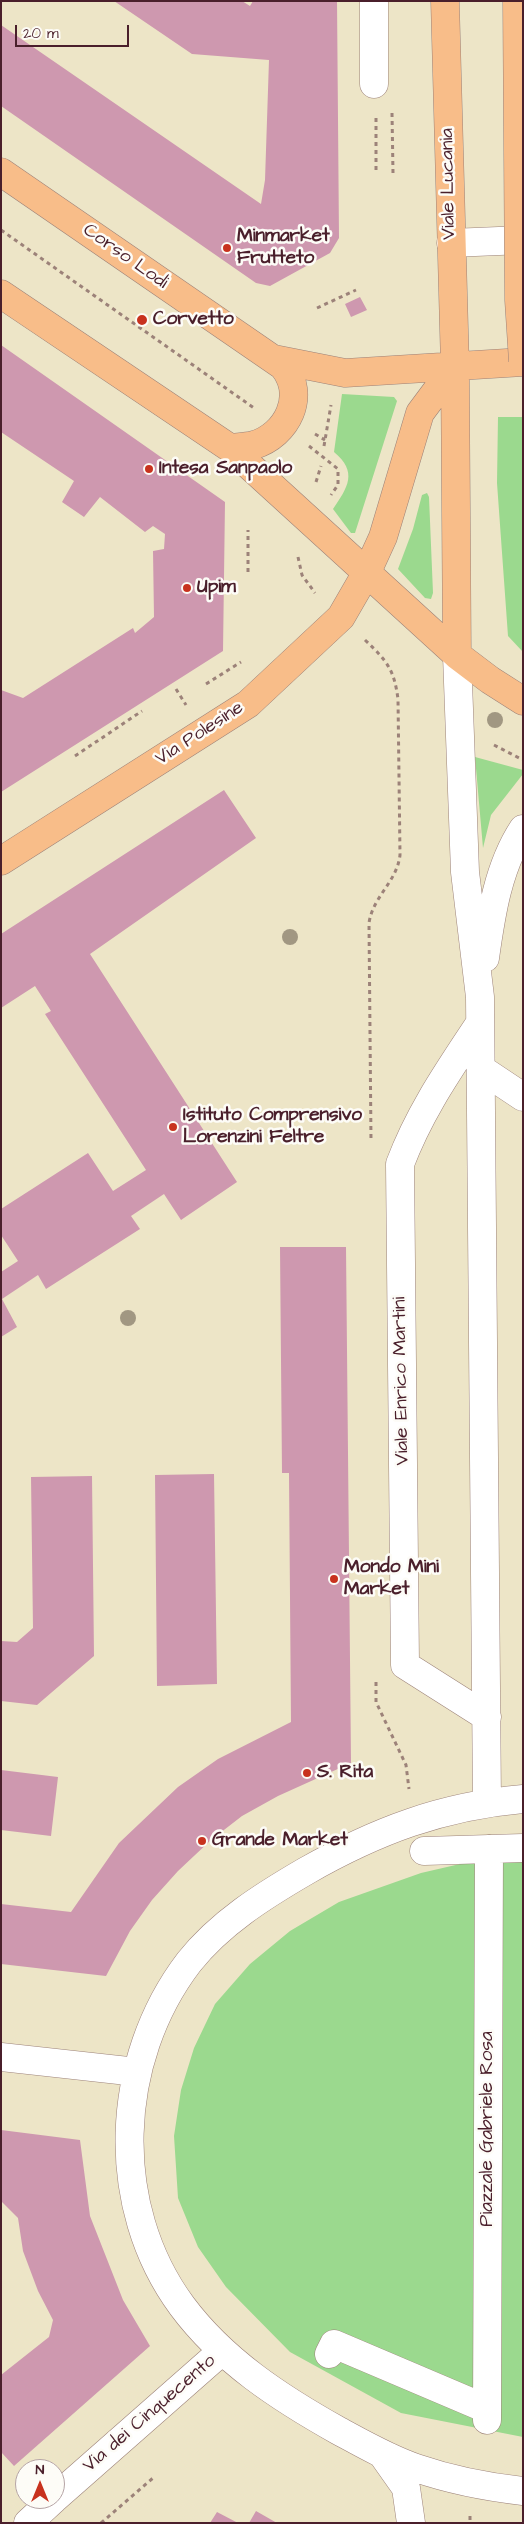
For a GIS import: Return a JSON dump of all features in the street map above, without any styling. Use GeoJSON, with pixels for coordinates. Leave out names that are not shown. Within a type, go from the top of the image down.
{"type":"FeatureCollection","features":[{"type":"Feature","properties":{"kind":"main road","name":"Viale Lucania"},"geometry":{"type":"LineString","coordinates":[[445,1],[450,243],[455,366],[457,655]]}},
{"type":"Feature","properties":{"kind":"main road"},"geometry":{"type":"LineString","coordinates":[[274,360],[345,373],[523,361],[520,300],[517,1]]}},
{"type":"Feature","properties":{"kind":"main road","name":"Corso Lodi"},"geometry":{"type":"LineString","coordinates":[[1,172],[274,360]]}},
{"type":"Feature","properties":{"kind":"main road"},"geometry":{"type":"LineString","coordinates":[[1,294],[230,448],[457,655],[490,680],[523,701]]}},
{"type":"Feature","properties":{"kind":"main road"},"geometry":{"type":"LineString","coordinates":[[230,448],[253,445],[282,428],[290,416],[294,389],[289,374],[274,360]]}},
{"type":"Feature","properties":{"kind":"main road","name":"Via Polesine"},"geometry":{"type":"LineString","coordinates":[[2,859],[248,704],[341,617],[367,572],[383,537],[420,412],[455,366]]}},
{"type":"Feature","properties":{"kind":"street"},"geometry":{"type":"LineString","coordinates":[[374,1],[374,84]]}},
{"type":"Feature","properties":{"kind":"street"},"geometry":{"type":"LineString","coordinates":[[450,243],[523,240]]}},
{"type":"Feature","properties":{"kind":"street"},"geometry":{"type":"LineString","coordinates":[[457,655],[465,872],[480,1010],[487,1802]]}},
{"type":"Feature","properties":{"kind":"street"},"geometry":{"type":"LineString","coordinates":[[480,1010],[488,932],[496,894],[506,863],[523,830]]}},
{"type":"Feature","properties":{"kind":"street","name":"Viale Enrico Martini"},"geometry":{"type":"LineString","coordinates":[[480,1010],[414,1129],[400,1164],[405,1666],[486,1717]]}},
{"type":"Feature","properties":{"kind":"street"},"geometry":{"type":"LineString","coordinates":[[481,1069],[523,1097]]}},
{"type":"Feature","properties":{"kind":"street"},"geometry":{"type":"LineString","coordinates":[[523,1799],[487,1802],[444,1811],[402,1824],[361,1842],[282,1885],[246,1908],[217,1933],[190,1961],[160,2009],[146,2040],[137,2072],[130,2116],[130,2161],[135,2201],[147,2240],[162,2273],[181,2304],[200,2329],[222,2351],[258,2380],[298,2408],[382,2454],[416,2468],[468,2483],[523,2491]]}},
{"type":"Feature","properties":{"kind":"street"},"geometry":{"type":"LineString","coordinates":[[424,1851],[523,1848]]}},
{"type":"Feature","properties":{"kind":"street","name":"Piazzale Gabriele Rosa"},"geometry":{"type":"LineString","coordinates":[[329,2354],[334,2344],[487,2414],[489,1849]]}},
{"type":"Feature","properties":{"kind":"street"},"geometry":{"type":"LineString","coordinates":[[1,2057],[137,2072]]}},
{"type":"Feature","properties":{"kind":"street","name":"Via dei Cinquecento"},"geometry":{"type":"LineString","coordinates":[[65,2490],[222,2351]]}},
{"type":"Feature","properties":{"kind":"street"},"geometry":{"type":"LineString","coordinates":[[382,2454],[406,2488],[411,2523]]}},
{"type":"Feature","properties":{"kind":"street","name":"Via dei Cinquecento"},"geometry":{"type":"LineString","coordinates":[[28,2523],[44,2509]]}},
{"type":"Feature","properties":{"kind":"path"},"geometry":{"type":"LineString","coordinates":[[376,113],[376,172]]}},
{"type":"Feature","properties":{"kind":"path"},"geometry":{"type":"LineString","coordinates":[[392,113],[393,173]]}},
{"type":"Feature","properties":{"kind":"path"},"geometry":{"type":"LineString","coordinates":[[1,230],[330,461],[338,469],[338,484],[327,502]]}},
{"type":"Feature","properties":{"kind":"path"},"geometry":{"type":"LineString","coordinates":[[317,308],[356,290]]}},
{"type":"Feature","properties":{"kind":"path"},"geometry":{"type":"LineString","coordinates":[[324,446],[332,396]]}},
{"type":"Feature","properties":{"kind":"path"},"geometry":{"type":"LineString","coordinates":[[314,487],[321,466]]}},
{"type":"Feature","properties":{"kind":"path"},"geometry":{"type":"LineString","coordinates":[[248,530],[248,572]]}},
{"type":"Feature","properties":{"kind":"path"},"geometry":{"type":"LineString","coordinates":[[298,551],[298,567],[319,597]]}},
{"type":"Feature","properties":{"kind":"path"},"geometry":{"type":"LineString","coordinates":[[206,684],[241,661]]}},
{"type":"Feature","properties":{"kind":"path"},"geometry":{"type":"LineString","coordinates":[[75,756],[142,711]]}},
{"type":"Feature","properties":{"kind":"path"},"geometry":{"type":"LineString","coordinates":[[491,743],[523,760]]}},
{"type":"Feature","properties":{"kind":"path"},"geometry":{"type":"LineString","coordinates":[[101,2523],[153,2478]]}},
{"type":"Feature","properties":{"kind":"green space"},"geometry":{"type":"Polygon","coordinates":[[[342,394],[394,397],[397,401],[355,533],[351,533],[333,509],[343,494],[348,480],[346,466],[334,452],[342,394]]]}},
{"type":"Feature","properties":{"kind":"green space"},"geometry":{"type":"Polygon","coordinates":[[[498,417],[523,417],[523,652],[508,636],[497,483],[498,417]]]}},
{"type":"Feature","properties":{"kind":"green space"},"geometry":{"type":"Polygon","coordinates":[[[427,493],[429,497],[433,593],[431,599],[425,598],[398,569],[413,529],[422,495],[427,493]]]}},
{"type":"Feature","properties":{"kind":"green space"},"geometry":{"type":"Polygon","coordinates":[[[475,757],[523,770],[523,774],[491,815],[483,848],[475,757]]]}},
{"type":"Feature","properties":{"kind":"green space"},"geometry":{"type":"Polygon","coordinates":[[[523,1860],[523,2437],[401,2413],[290,2352],[226,2287],[198,2247],[178,2198],[174,2136],[181,2090],[194,2048],[215,2004],[250,1964],[290,1931],[339,1902],[421,1873],[473,1861],[523,1860]]]}},
{"type":"Feature","properties":{"kind":"building"},"geometry":{"type":"Polygon","coordinates":[[[114,1],[242,1],[250,6],[253,1],[337,1],[339,238],[330,253],[270,286],[256,283],[1,106],[1,25],[261,204],[265,180],[269,60],[192,54],[114,1]]]}},
{"type":"Feature","properties":{"kind":"building"},"geometry":{"type":"Polygon","coordinates":[[[360,297],[367,310],[351,317],[345,304],[360,297]]]}},
{"type":"Feature","properties":{"kind":"building"},"geometry":{"type":"Polygon","coordinates":[[[1,345],[225,502],[223,651],[1,792],[1,690],[23,698],[133,628],[135,633],[154,617],[153,551],[164,549],[165,534],[153,526],[145,532],[100,497],[84,517],[62,502],[74,481],[1,432],[1,345]]]}},
{"type":"Feature","properties":{"kind":"building"},"geometry":{"type":"Polygon","coordinates":[[[224,790],[256,838],[90,954],[237,1182],[181,1220],[164,1194],[131,1216],[140,1229],[46,1289],[38,1275],[2,1299],[17,1327],[1,1337],[1,1272],[18,1261],[1,1235],[1,1209],[88,1153],[113,1191],[146,1170],[45,1014],[51,1011],[35,986],[1,1008],[1,934],[224,790]]]}},
{"type":"Feature","properties":{"kind":"building"},"geometry":{"type":"Polygon","coordinates":[[[280,1247],[346,1247],[351,1763],[278,1796],[242,1816],[211,1840],[178,1871],[152,1900],[130,1931],[106,1976],[1,1964],[1,1904],[71,1912],[119,1843],[178,1787],[218,1759],[291,1722],[289,1473],[282,1473],[280,1247]]]}},
{"type":"Feature","properties":{"kind":"building"},"geometry":{"type":"Polygon","coordinates":[[[214,1474],[217,1684],[157,1686],[155,1475],[214,1474]]]}},
{"type":"Feature","properties":{"kind":"building"},"geometry":{"type":"Polygon","coordinates":[[[92,1476],[94,1656],[37,1705],[1,1701],[1,1641],[17,1642],[33,1628],[31,1477],[92,1476]]]}},
{"type":"Feature","properties":{"kind":"building"},"geometry":{"type":"Polygon","coordinates":[[[1,1770],[58,1777],[51,1836],[1,1830],[1,1770]]]}},
{"type":"Feature","properties":{"kind":"building"},"geometry":{"type":"Polygon","coordinates":[[[1,2130],[80,2140],[90,2216],[123,2300],[150,2346],[22,2459],[15,2459],[14,2466],[1,2452],[1,2375],[49,2337],[53,2320],[38,2291],[23,2251],[18,2218],[1,2201],[1,2130]]]}},
{"type":"Feature","properties":{"kind":"building"},"geometry":{"type":"Polygon","coordinates":[[[256,2511],[277,2523],[249,2523],[256,2511]]]}},
{"type":"Feature","properties":{"kind":"building"},"geometry":{"type":"Polygon","coordinates":[[[217,2512],[238,2523],[210,2523],[217,2512]]]}},
{"type":"Feature","properties":{"kind":"place","name":"Minmarket Frutteto"},"geometry":{"type":"Point","coordinates":[227,248]}},
{"type":"Feature","properties":{"kind":"place","name":"Corvetto"},"geometry":{"type":"Point","coordinates":[142,320]}},
{"type":"Feature","properties":{"kind":"place","name":"Intesa Sanpaolo"},"geometry":{"type":"Point","coordinates":[149,469]}},
{"type":"Feature","properties":{"kind":"place","name":"Upim"},"geometry":{"type":"Point","coordinates":[187,588]}},
{"type":"Feature","properties":{"kind":"place","name":"Istituto Comprensivo Lorenzini Feltre"},"geometry":{"type":"Point","coordinates":[173,1127]}},
{"type":"Feature","properties":{"kind":"place","name":"Mondo Mini Market"},"geometry":{"type":"Point","coordinates":[334,1579]}},
{"type":"Feature","properties":{"kind":"place","name":"S. Rita"},"geometry":{"type":"Point","coordinates":[307,1773]}},
{"type":"Feature","properties":{"kind":"place","name":"Grande Market"},"geometry":{"type":"Point","coordinates":[202,1841]}}]}
